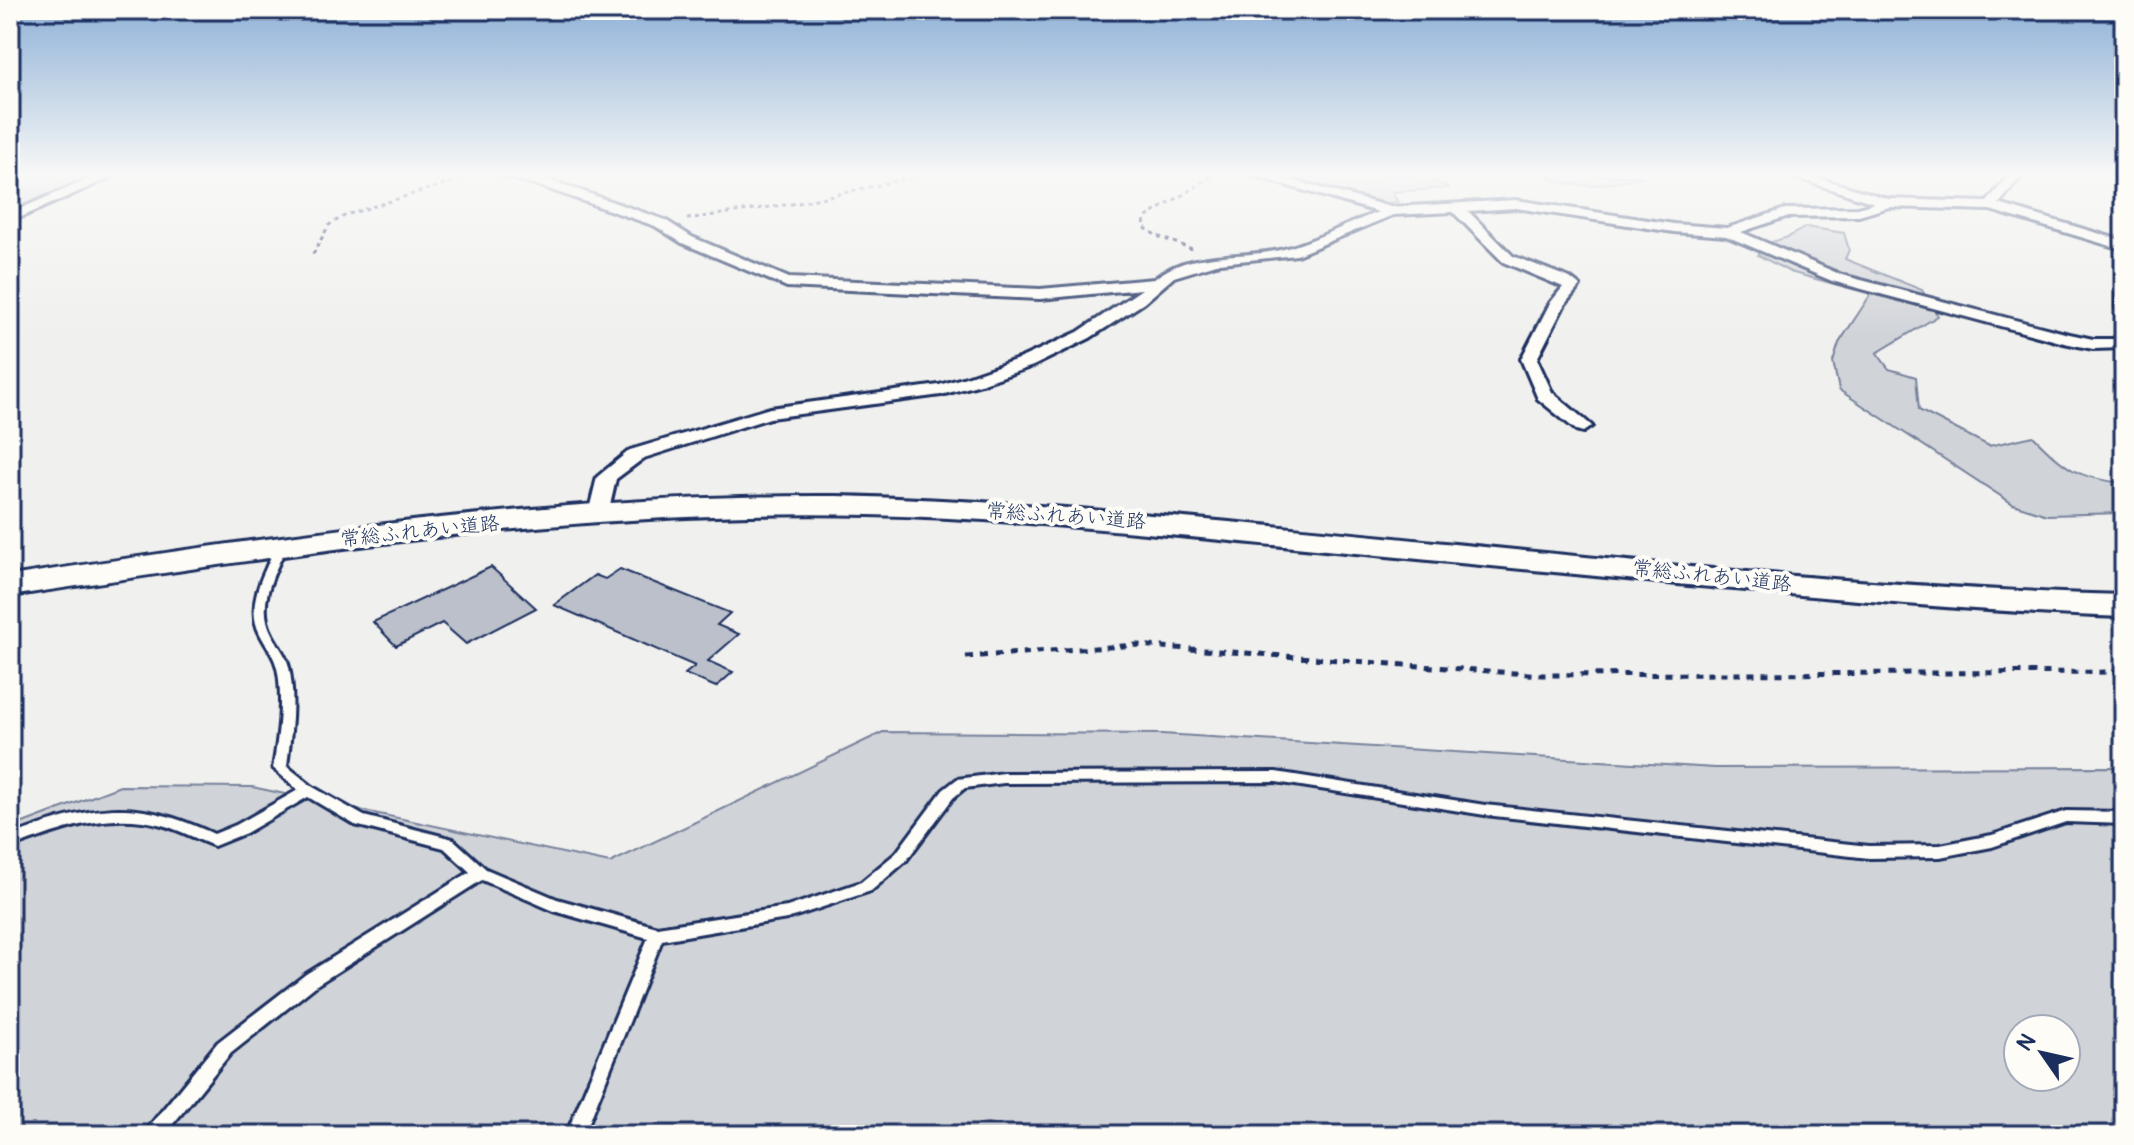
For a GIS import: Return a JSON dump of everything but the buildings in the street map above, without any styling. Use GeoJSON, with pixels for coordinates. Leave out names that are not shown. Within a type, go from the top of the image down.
{"type":"FeatureCollection","features":[{"type":"Feature","properties":{"kind":"street"},"geometry":{"type":"LineString","coordinates":[[670,229],[687,240],[787,282],[1040,294],[1158,283]]}},
{"type":"Feature","properties":{"kind":"street"},"geometry":{"type":"LineString","coordinates":[[598,514],[607,477],[637,454],[770,413],[941,390],[975,380],[1027,362],[1084,335],[1125,309],[1169,274],[1219,259],[1292,252],[1346,229]]}},
{"type":"Feature","properties":{"kind":"street"},"geometry":{"type":"LineString","coordinates":[[1480,229],[1488,242],[1509,260],[1559,277],[1572,286],[1558,303],[1529,359],[1544,395],[1583,426]]}},
{"type":"Feature","properties":{"kind":"street"},"geometry":{"type":"LineString","coordinates":[[1693,229],[1728,232],[1837,278],[2002,323],[2093,344],[2120,344],[2124,336]]}},
{"type":"Feature","properties":{"kind":"street"},"geometry":{"type":"LineString","coordinates":[[1728,232],[1736,229]]}},
{"type":"Feature","properties":{"kind":"street"},"geometry":{"type":"LineString","coordinates":[[2069,229],[2124,246]]}},
{"type":"Feature","properties":{"kind":"street"},"geometry":{"type":"LineString","coordinates":[[2124,294],[2124,308]]}},
{"type":"Feature","properties":{"kind":"street","name":"常総ふれあい道路"},"geometry":{"type":"LineString","coordinates":[[10,586],[283,546],[458,525],[741,506],[999,510],[1833,588],[2022,603],[2124,606]]}},
{"type":"Feature","properties":{"kind":"lane"},"geometry":{"type":"LineString","coordinates":[[283,546],[264,583],[261,604],[263,629],[275,644],[282,663],[289,705],[280,768],[308,791],[360,821],[448,843],[481,873],[554,905],[657,934],[787,913],[866,887],[901,857],[948,794],[962,783],[1004,778],[1276,777],[1485,810],[1869,852],[1940,851],[1992,841],[2066,816],[2124,818]]}},
{"type":"Feature","properties":{"kind":"lane"},"geometry":{"type":"LineString","coordinates":[[10,842],[67,819],[113,812],[149,815],[214,840],[241,829],[308,791]]}},
{"type":"Feature","properties":{"kind":"lane"},"geometry":{"type":"LineString","coordinates":[[153,1135],[224,1048],[312,979],[481,873]]}},
{"type":"Feature","properties":{"kind":"lane"},"geometry":{"type":"LineString","coordinates":[[575,1135],[657,934]]}},
{"type":"Feature","properties":{"kind":"path"},"geometry":{"type":"LineString","coordinates":[[313,254],[327,229]]}},
{"type":"Feature","properties":{"kind":"path"},"geometry":{"type":"LineString","coordinates":[[1148,229],[1157,236],[1219,259]]}},
{"type":"Feature","properties":{"kind":"path"},"geometry":{"type":"LineString","coordinates":[[966,657],[1136,645],[1542,675],[2124,672]]}},
{"type":"Feature","properties":{"kind":"shaded area"},"geometry":{"type":"Polygon","coordinates":[[[1802,229],[1844,233],[1849,250],[1845,259],[1922,290],[1938,316],[1877,353],[1889,369],[1916,377],[1919,410],[1989,446],[2033,436],[2054,457],[2073,470],[2094,478],[2124,483],[2124,513],[2047,515],[2013,504],[1839,390],[1833,362],[1839,343],[1871,294],[1790,272],[1758,255],[1765,244],[1802,229]]]}},
{"type":"Feature","properties":{"kind":"shaded area"},"geometry":{"type":"Polygon","coordinates":[[[883,732],[1162,734],[1715,768],[2124,767],[2124,1135],[10,1135],[10,828],[120,786],[252,787],[610,863],[883,732]]]}}]}
